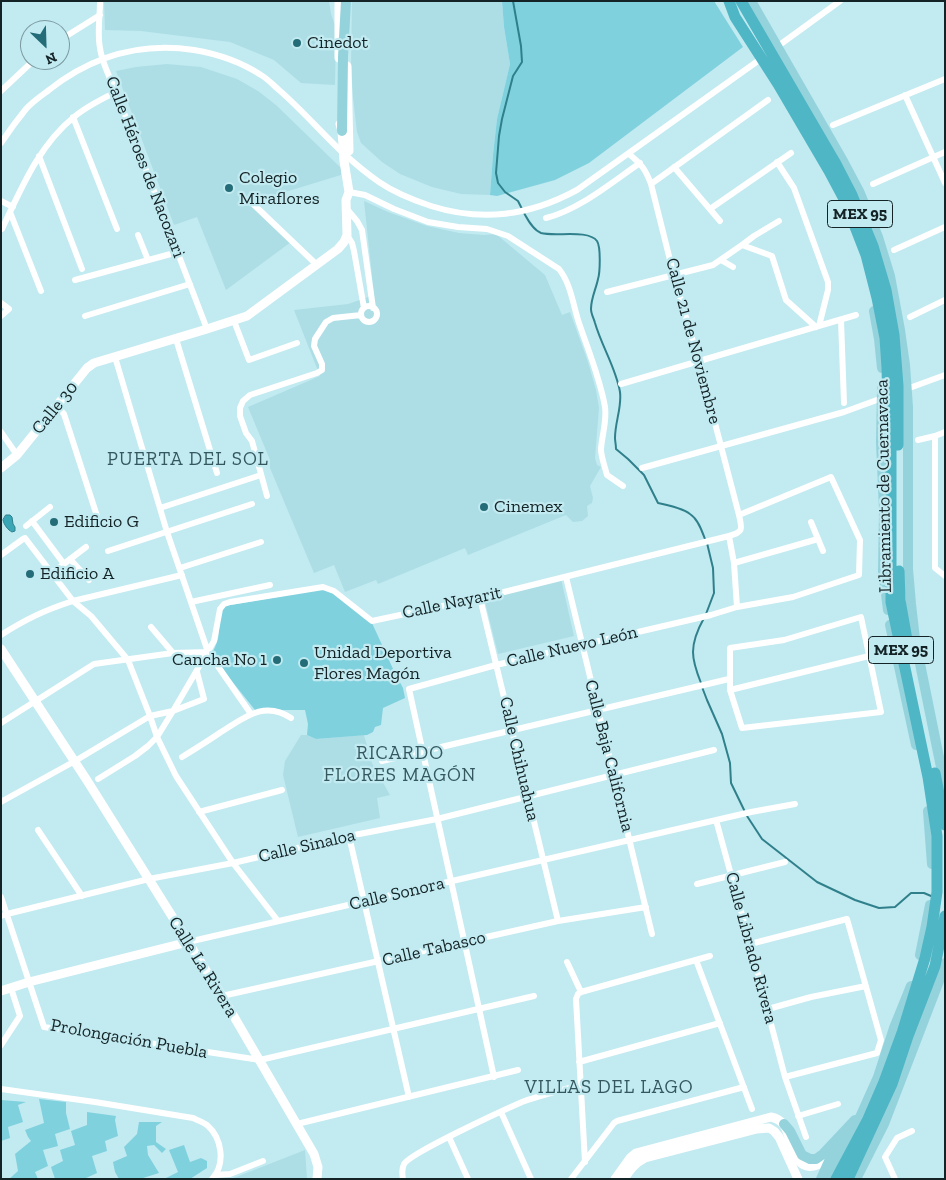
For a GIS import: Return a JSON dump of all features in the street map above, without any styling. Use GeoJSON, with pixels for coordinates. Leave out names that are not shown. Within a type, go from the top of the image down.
{"type":"FeatureCollection","features":[{"type":"Feature","properties":{"kind":"highway"},"geometry":{"type":"LineString","coordinates":[[723,1],[736,17]]}},
{"type":"Feature","properties":{"kind":"highway","name":"MEX 95"},"geometry":{"type":"LineString","coordinates":[[729,1],[736,17],[778,57],[852,195],[873,246],[886,290],[894,335],[893,387],[900,600],[918,706],[945,825]]}},
{"type":"Feature","properties":{"kind":"highway","name":"MEX 95"},"geometry":{"type":"LineString","coordinates":[[741,1],[763,42],[765,65],[830,170],[845,201],[866,254],[877,298],[893,387]]}},
{"type":"Feature","properties":{"kind":"highway","name":"MEX 95"},"geometry":{"type":"LineString","coordinates":[[836,1179],[868,1119],[902,1033],[925,958],[933,906],[937,836],[934,809],[892,602],[891,443],[894,406]]}},
{"type":"Feature","properties":{"kind":"highway"},"geometry":{"type":"LineString","coordinates":[[848,1179],[892,1084],[935,966],[945,916]]}},
{"type":"Feature","properties":{"kind":"main road"},"geometry":{"type":"LineString","coordinates":[[342,131],[343,48],[347,1]]}},
{"type":"Feature","properties":{"kind":"main road","name":"MEX 95"},"geometry":{"type":"LineString","coordinates":[[751,1],[763,42]]}},
{"type":"Feature","properties":{"kind":"main road","name":"Libramiento de Cuernavaca"},"geometry":{"type":"LineString","coordinates":[[894,406],[916,639],[945,787]]}},
{"type":"Feature","properties":{"kind":"main road","name":"MEX 95"},"geometry":{"type":"LineString","coordinates":[[828,1179],[878,1077],[920,958],[933,906]]}},
{"type":"Feature","properties":{"kind":"main road"},"geometry":{"type":"LineString","coordinates":[[856,1179],[884,1124],[945,963]]}},
{"type":"Feature","properties":{"kind":"main road"},"geometry":{"type":"LineString","coordinates":[[784,1124],[790,1131],[802,1156],[816,1159],[824,1154],[861,1115]]}},
{"type":"Feature","properties":{"kind":"main road"},"geometry":{"type":"LineString","coordinates":[[821,1179],[839,1144]]}},
{"type":"Feature","properties":{"kind":"main road"},"geometry":{"type":"LineString","coordinates":[[862,1179],[873,1157]]}},
{"type":"Feature","properties":{"kind":"street","name":"Calle Héroes de Nacozari"},"geometry":{"type":"LineString","coordinates":[[100,1],[99,38],[102,58],[207,329]]}},
{"type":"Feature","properties":{"kind":"street"},"geometry":{"type":"LineString","coordinates":[[339,1],[339,113],[349,192],[346,200],[346,235],[354,251],[364,308],[361,316]]}},
{"type":"Feature","properties":{"kind":"street"},"geometry":{"type":"LineString","coordinates":[[345,157],[347,1]]}},
{"type":"Feature","properties":{"kind":"street"},"geometry":{"type":"LineString","coordinates":[[1,143],[27,108],[60,81],[102,58],[142,49],[164,48],[210,53],[247,66],[263,76],[297,106],[345,157],[380,182],[416,201],[458,213],[477,215],[513,213],[561,199],[577,190],[840,1]]}},
{"type":"Feature","properties":{"kind":"street"},"geometry":{"type":"LineString","coordinates":[[70,34],[100,15]]}},
{"type":"Feature","properties":{"kind":"street"},"geometry":{"type":"LineString","coordinates":[[1,91],[23,70]]}},
{"type":"Feature","properties":{"kind":"street"},"geometry":{"type":"LineString","coordinates":[[833,125],[945,79]]}},
{"type":"Feature","properties":{"kind":"street"},"geometry":{"type":"LineString","coordinates":[[1,228],[39,156],[54,135],[73,117],[94,103],[116,92]]}},
{"type":"Feature","properties":{"kind":"street"},"geometry":{"type":"LineString","coordinates":[[905,95],[945,183]]}},
{"type":"Feature","properties":{"kind":"street"},"geometry":{"type":"LineString","coordinates":[[651,184],[768,100]]}},
{"type":"Feature","properties":{"kind":"street"},"geometry":{"type":"LineString","coordinates":[[73,117],[117,228]]}},
{"type":"Feature","properties":{"kind":"street"},"geometry":{"type":"LineString","coordinates":[[873,184],[945,152]]}},
{"type":"Feature","properties":{"kind":"street"},"geometry":{"type":"LineString","coordinates":[[710,209],[791,153]]}},
{"type":"Feature","properties":{"kind":"street","name":"Calle 21 de Noviembre"},"geometry":{"type":"LineString","coordinates":[[629,154],[645,169],[651,184],[742,526],[738,534]]}},
{"type":"Feature","properties":{"kind":"street"},"geometry":{"type":"LineString","coordinates":[[39,156],[82,269]]}},
{"type":"Feature","properties":{"kind":"street"},"geometry":{"type":"LineString","coordinates":[[777,162],[794,188],[828,282],[828,290],[817,327]]}},
{"type":"Feature","properties":{"kind":"street"},"geometry":{"type":"LineString","coordinates":[[546,218],[556,216],[580,204],[640,163]]}},
{"type":"Feature","properties":{"kind":"street"},"geometry":{"type":"LineString","coordinates":[[674,167],[720,221]]}},
{"type":"Feature","properties":{"kind":"street"},"geometry":{"type":"LineString","coordinates":[[349,192],[364,195],[428,222],[458,228],[487,229],[508,236],[560,269],[567,283],[593,361],[605,408],[605,430],[601,450],[606,475],[623,486]]}},
{"type":"Feature","properties":{"kind":"street"},"geometry":{"type":"LineString","coordinates":[[1,201],[11,209],[40,291]]}},
{"type":"Feature","properties":{"kind":"street"},"geometry":{"type":"LineString","coordinates":[[251,202],[317,265]]}},
{"type":"Feature","properties":{"kind":"street"},"geometry":{"type":"LineString","coordinates":[[346,208],[362,230],[373,308]]}},
{"type":"Feature","properties":{"kind":"street"},"geometry":{"type":"LineString","coordinates":[[607,292],[713,265],[779,221]]}},
{"type":"Feature","properties":{"kind":"street"},"geometry":{"type":"LineString","coordinates":[[894,250],[945,227]]}},
{"type":"Feature","properties":{"kind":"street"},"geometry":{"type":"LineString","coordinates":[[138,235],[148,260]]}},
{"type":"Feature","properties":{"kind":"street","name":"Calle 30"},"geometry":{"type":"LineString","coordinates":[[1,468],[17,455],[56,405],[87,368],[94,363],[247,316],[338,249],[344,242],[346,235]]}},
{"type":"Feature","properties":{"kind":"street"},"geometry":{"type":"LineString","coordinates":[[742,245],[772,256],[786,300],[817,327]]}},
{"type":"Feature","properties":{"kind":"street"},"geometry":{"type":"LineString","coordinates":[[75,280],[178,252]]}},
{"type":"Feature","properties":{"kind":"street"},"geometry":{"type":"LineString","coordinates":[[721,260],[733,267]]}},
{"type":"Feature","properties":{"kind":"street"},"geometry":{"type":"LineString","coordinates":[[86,316],[190,284]]}},
{"type":"Feature","properties":{"kind":"street"},"geometry":{"type":"LineString","coordinates":[[910,317],[945,300]]}},
{"type":"Feature","properties":{"kind":"street"},"geometry":{"type":"LineString","coordinates":[[1,303],[9,309],[1,316]]}},
{"type":"Feature","properties":{"kind":"street"},"geometry":{"type":"LineString","coordinates":[[361,316],[365,321],[371,322],[375,320],[377,312],[369,306],[364,308]]}},
{"type":"Feature","properties":{"kind":"street"},"geometry":{"type":"LineString","coordinates":[[621,384],[856,315]]}},
{"type":"Feature","properties":{"kind":"street"},"geometry":{"type":"LineString","coordinates":[[267,496],[252,441],[246,433],[240,416],[240,408],[243,401],[250,395],[322,370],[322,364],[314,346],[314,339],[326,322],[334,318],[361,316]]}},
{"type":"Feature","properties":{"kind":"street"},"geometry":{"type":"LineString","coordinates":[[841,320],[844,403]]}},
{"type":"Feature","properties":{"kind":"street"},"geometry":{"type":"LineString","coordinates":[[234,321],[249,360],[297,343]]}},
{"type":"Feature","properties":{"kind":"street"},"geometry":{"type":"LineString","coordinates":[[176,339],[217,473]]}},
{"type":"Feature","properties":{"kind":"street"},"geometry":{"type":"LineString","coordinates":[[115,357],[167,532],[208,652],[251,714]]}},
{"type":"Feature","properties":{"kind":"street"},"geometry":{"type":"LineString","coordinates":[[642,468],[844,412],[945,375]]}},
{"type":"Feature","properties":{"kind":"street"},"geometry":{"type":"LineString","coordinates":[[56,405],[64,414],[97,516]]}},
{"type":"Feature","properties":{"kind":"street"},"geometry":{"type":"LineString","coordinates":[[1,432],[17,455]]}},
{"type":"Feature","properties":{"kind":"street"},"geometry":{"type":"LineString","coordinates":[[918,440],[945,432]]}},
{"type":"Feature","properties":{"kind":"street"},"geometry":{"type":"LineString","coordinates":[[935,436],[935,568],[945,576]]}},
{"type":"Feature","properties":{"kind":"street"},"geometry":{"type":"LineString","coordinates":[[160,508],[261,475]]}},
{"type":"Feature","properties":{"kind":"street","name":"Calle Nuevo León"},"geometry":{"type":"LineString","coordinates":[[422,751],[409,689],[496,665],[699,618],[737,607],[793,597],[859,576],[860,540],[831,476],[739,515]]}},
{"type":"Feature","properties":{"kind":"street"},"geometry":{"type":"LineString","coordinates":[[108,551],[252,504]]}},
{"type":"Feature","properties":{"kind":"street"},"geometry":{"type":"LineString","coordinates":[[50,507],[29,523],[64,564]]}},
{"type":"Feature","properties":{"kind":"street"},"geometry":{"type":"LineString","coordinates":[[811,522],[823,551]]}},
{"type":"Feature","properties":{"kind":"street","name":"Calle Nayarit"},"geometry":{"type":"LineString","coordinates":[[98,779],[135,756],[157,737],[214,641],[220,609],[224,604],[238,600],[323,587],[334,591],[372,621],[480,598],[738,534]]}},
{"type":"Feature","properties":{"kind":"street"},"geometry":{"type":"LineString","coordinates":[[729,536],[734,562],[737,607]]}},
{"type":"Feature","properties":{"kind":"street"},"geometry":{"type":"LineString","coordinates":[[1,555],[26,538],[74,601],[90,616],[128,660],[157,737],[176,776],[233,863],[278,922]]}},
{"type":"Feature","properties":{"kind":"street"},"geometry":{"type":"LineString","coordinates":[[734,562],[818,539]]}},
{"type":"Feature","properties":{"kind":"street"},"geometry":{"type":"LineString","coordinates":[[1,635],[38,614],[74,601],[181,572],[261,542]]}},
{"type":"Feature","properties":{"kind":"street"},"geometry":{"type":"LineString","coordinates":[[52,573],[86,547]]}},
{"type":"Feature","properties":{"kind":"street"},"geometry":{"type":"LineString","coordinates":[[70,559],[89,580]]}},
{"type":"Feature","properties":{"kind":"street","name":"Calle Baja California"},"geometry":{"type":"LineString","coordinates":[[566,577],[652,934]]}},
{"type":"Feature","properties":{"kind":"street"},"geometry":{"type":"LineString","coordinates":[[191,602],[270,585]]}},
{"type":"Feature","properties":{"kind":"street","name":"Calle Chihuahua"},"geometry":{"type":"LineString","coordinates":[[480,598],[558,921]]}},
{"type":"Feature","properties":{"kind":"street"},"geometry":{"type":"LineString","coordinates":[[861,617],[869,656],[881,712],[742,728],[730,690],[730,648],[784,640],[861,617]]}},
{"type":"Feature","properties":{"kind":"street"},"geometry":{"type":"LineString","coordinates":[[151,627],[173,653]]}},
{"type":"Feature","properties":{"kind":"street","name":"Calle La Rivera"},"geometry":{"type":"LineString","coordinates":[[1,649],[75,761],[222,996],[316,1160],[318,1167],[317,1179]]}},
{"type":"Feature","properties":{"kind":"street"},"geometry":{"type":"LineString","coordinates":[[1,723],[94,664],[173,653],[208,652]]}},
{"type":"Feature","properties":{"kind":"street"},"geometry":{"type":"LineString","coordinates":[[730,690],[869,656]]}},
{"type":"Feature","properties":{"kind":"street"},"geometry":{"type":"LineString","coordinates":[[1,802],[150,716],[174,711],[204,698],[197,672]]}},
{"type":"Feature","properties":{"kind":"street"},"geometry":{"type":"LineString","coordinates":[[382,761],[730,679]]}},
{"type":"Feature","properties":{"kind":"street"},"geometry":{"type":"LineString","coordinates":[[182,757],[251,714],[275,710],[291,718]]}},
{"type":"Feature","properties":{"kind":"street","name":"Calle Sinaloa"},"geometry":{"type":"LineString","coordinates":[[4,915],[148,880],[233,863],[349,836],[437,819],[714,750]]}},
{"type":"Feature","properties":{"kind":"street"},"geometry":{"type":"LineString","coordinates":[[422,751],[494,1077]]}},
{"type":"Feature","properties":{"kind":"street"},"geometry":{"type":"LineString","coordinates":[[199,812],[282,790]]}},
{"type":"Feature","properties":{"kind":"street","name":"Calle Sonora"},"geometry":{"type":"LineString","coordinates":[[1,991],[29,982],[188,942],[739,814],[795,804]]}},
{"type":"Feature","properties":{"kind":"street","name":"Calle Librado Rivera"},"geometry":{"type":"LineString","coordinates":[[716,820],[785,1077],[806,1137]]}},
{"type":"Feature","properties":{"kind":"street"},"geometry":{"type":"LineString","coordinates":[[38,830],[82,896]]}},
{"type":"Feature","properties":{"kind":"street"},"geometry":{"type":"LineString","coordinates":[[349,836],[410,1097]]}},
{"type":"Feature","properties":{"kind":"street"},"geometry":{"type":"LineString","coordinates":[[697,884],[785,862]]}},
{"type":"Feature","properties":{"kind":"street"},"geometry":{"type":"LineString","coordinates":[[1,897],[4,915],[29,982]]}},
{"type":"Feature","properties":{"kind":"street","name":"Calle Tabasco"},"geometry":{"type":"LineString","coordinates":[[222,996],[558,921],[646,907]]}},
{"type":"Feature","properties":{"kind":"street"},"geometry":{"type":"LineString","coordinates":[[750,944],[847,920],[866,986],[880,1040],[877,1053],[785,1077]]}},
{"type":"Feature","properties":{"kind":"street"},"geometry":{"type":"LineString","coordinates":[[585,1162],[576,999],[578,994],[710,956]]}},
{"type":"Feature","properties":{"kind":"street"},"geometry":{"type":"LineString","coordinates":[[696,960],[752,1109]]}},
{"type":"Feature","properties":{"kind":"street"},"geometry":{"type":"LineString","coordinates":[[566,962],[581,992]]}},
{"type":"Feature","properties":{"kind":"street","name":"Prolongación Puebla"},"geometry":{"type":"LineString","coordinates":[[29,982],[44,1027],[260,1060]]}},
{"type":"Feature","properties":{"kind":"street"},"geometry":{"type":"LineString","coordinates":[[768,1009],[811,997],[866,986]]}},
{"type":"Feature","properties":{"kind":"street"},"geometry":{"type":"LineString","coordinates":[[1,1045],[20,1016],[11,988]]}},
{"type":"Feature","properties":{"kind":"street"},"geometry":{"type":"LineString","coordinates":[[260,1060],[534,996]]}},
{"type":"Feature","properties":{"kind":"street"},"geometry":{"type":"LineString","coordinates":[[580,1062],[720,1023]]}},
{"type":"Feature","properties":{"kind":"street"},"geometry":{"type":"LineString","coordinates":[[297,1124],[518,1070]]}},
{"type":"Feature","properties":{"kind":"street"},"geometry":{"type":"LineString","coordinates":[[403,1179],[404,1164],[411,1158],[449,1137],[523,1102],[581,1084]]}},
{"type":"Feature","properties":{"kind":"street"},"geometry":{"type":"LineString","coordinates":[[571,1179],[617,1121],[744,1087]]}},
{"type":"Feature","properties":{"kind":"street"},"geometry":{"type":"LineString","coordinates":[[1,1089],[193,1118],[206,1124],[215,1135],[220,1148],[220,1164],[214,1177]]}},
{"type":"Feature","properties":{"kind":"street"},"geometry":{"type":"LineString","coordinates":[[798,1116],[838,1104]]}},
{"type":"Feature","properties":{"kind":"street"},"geometry":{"type":"LineString","coordinates":[[501,1112],[531,1179]]}},
{"type":"Feature","properties":{"kind":"street"},"geometry":{"type":"LineString","coordinates":[[672,1147],[770,1117],[784,1124],[785,1140],[798,1179]]}},
{"type":"Feature","properties":{"kind":"street"},"geometry":{"type":"LineString","coordinates":[[623,1174],[630,1158],[636,1153],[762,1128],[770,1128],[785,1140],[804,1165],[814,1166],[830,1159]]}},
{"type":"Feature","properties":{"kind":"street"},"geometry":{"type":"LineString","coordinates":[[894,1179],[885,1158],[897,1138],[912,1131]]}},
{"type":"Feature","properties":{"kind":"street"},"geometry":{"type":"LineString","coordinates":[[449,1137],[468,1179]]}},
{"type":"Feature","properties":{"kind":"street"},"geometry":{"type":"LineString","coordinates":[[214,1177],[230,1174],[263,1162]]}},
{"type":"Feature","properties":{"kind":"shaded area"},"geometry":{"type":"Polygon","coordinates":[[[104,1],[329,1],[336,28],[335,85],[301,83],[274,60],[230,42],[141,31],[105,30],[104,1]]]}},
{"type":"Feature","properties":{"kind":"shaded area"},"geometry":{"type":"Polygon","coordinates":[[[352,1],[502,1],[510,64],[497,119],[490,195],[461,194],[432,187],[400,174],[382,162],[361,143],[357,132],[353,98],[351,64],[352,1]]]}},
{"type":"Feature","properties":{"kind":"shaded area"},"geometry":{"type":"Polygon","coordinates":[[[502,1],[714,1],[743,47],[589,163],[555,180],[497,196],[490,195],[497,119],[510,64],[502,1]]]}},
{"type":"Feature","properties":{"kind":"shaded area","name":"Colegio Miraflores"},"geometry":{"type":"Polygon","coordinates":[[[167,64],[201,67],[237,79],[258,91],[276,105],[342,169],[341,175],[249,203],[291,242],[226,290],[197,217],[174,225],[116,71],[167,64]]]}},
{"type":"Feature","properties":{"kind":"shaded area"},"geometry":{"type":"Polygon","coordinates":[[[364,201],[427,226],[459,233],[496,234],[545,275],[562,315],[570,312],[588,362],[599,408],[595,458],[597,465],[601,467],[590,486],[593,498],[592,503],[587,506],[588,516],[582,521],[573,522],[566,515],[468,555],[465,548],[378,584],[376,580],[345,592],[334,565],[314,573],[270,468],[270,460],[248,407],[320,376],[294,310],[348,304],[374,295],[364,201]]]}},
{"type":"Feature","properties":{"kind":"shaded area"},"geometry":{"type":"Polygon","coordinates":[[[6,515],[12,517],[15,531],[12,532],[5,525],[3,520],[6,515]]]}},
{"type":"Feature","properties":{"kind":"shaded area"},"geometry":{"type":"Polygon","coordinates":[[[561,579],[574,636],[498,654],[484,598],[561,579]]]}},
{"type":"Feature","properties":{"kind":"shaded area","name":"Unidad Deportiva Flores Magón"},"geometry":{"type":"Polygon","coordinates":[[[324,589],[332,591],[372,623],[403,688],[405,698],[383,708],[381,725],[375,727],[373,732],[367,735],[316,739],[307,735],[308,724],[305,710],[255,710],[211,655],[218,639],[221,617],[225,606],[324,589]]]}},
{"type":"Feature","properties":{"kind":"shaded area"},"geometry":{"type":"Polygon","coordinates":[[[301,735],[307,735],[316,739],[364,735],[372,763],[390,795],[377,798],[380,818],[298,837],[283,775],[285,761],[301,735]]]}},
{"type":"Feature","properties":{"kind":"shaded area"},"geometry":{"type":"Polygon","coordinates":[[[39,1099],[66,1102],[66,1113],[70,1129],[55,1134],[58,1146],[43,1150],[48,1166],[35,1172],[38,1179],[9,1179],[18,1171],[15,1154],[31,1141],[25,1130],[44,1123],[39,1099]]]}},
{"type":"Feature","properties":{"kind":"shaded area"},"geometry":{"type":"Polygon","coordinates":[[[1,1100],[26,1102],[18,1105],[23,1122],[8,1127],[10,1138],[1,1141],[1,1100]]]}},
{"type":"Feature","properties":{"kind":"shaded area"},"geometry":{"type":"Polygon","coordinates":[[[87,1112],[116,1116],[118,1136],[105,1141],[107,1151],[92,1156],[97,1173],[84,1179],[55,1179],[51,1167],[63,1161],[60,1150],[75,1145],[71,1131],[87,1125],[87,1112]]]}},
{"type":"Feature","properties":{"kind":"shaded area"},"geometry":{"type":"Polygon","coordinates":[[[139,1122],[162,1122],[156,1126],[156,1142],[166,1149],[162,1153],[154,1145],[147,1146],[148,1155],[159,1173],[143,1179],[119,1179],[113,1162],[127,1156],[124,1147],[137,1134],[139,1122]]]}},
{"type":"Feature","properties":{"kind":"shaded area"},"geometry":{"type":"Polygon","coordinates":[[[184,1145],[190,1162],[201,1158],[207,1161],[207,1168],[190,1179],[164,1179],[178,1172],[169,1150],[184,1145]]]}},
{"type":"Feature","properties":{"kind":"shaded area"},"geometry":{"type":"Polygon","coordinates":[[[305,1150],[307,1179],[231,1179],[305,1150]]]}},
{"type":"Feature","properties":{"kind":"waterway"},"geometry":{"type":"LineString","coordinates":[[513,1],[522,62],[513,76],[502,119],[496,173],[498,183],[505,192],[518,201],[522,209]]}},
{"type":"Feature","properties":{"kind":"waterway"},"geometry":{"type":"LineString","coordinates":[[524,213],[538,232],[586,235],[593,237],[597,241],[600,254],[599,271],[591,311],[620,392],[615,432],[616,449],[644,475],[658,503],[679,508],[693,516],[705,539]]}},
{"type":"Feature","properties":{"kind":"waterway"},"geometry":{"type":"LineString","coordinates":[[706,614],[714,593],[713,568],[707,543]]}},
{"type":"Feature","properties":{"kind":"waterway"},"geometry":{"type":"LineString","coordinates":[[701,683],[694,664],[693,652],[694,643],[704,618]]}},
{"type":"Feature","properties":{"kind":"waterway"},"geometry":{"type":"LineString","coordinates":[[702,687],[722,734],[730,763],[731,783],[747,816],[762,839],[817,882],[855,900],[879,908],[895,907],[911,893],[924,893],[931,896]]}},
{"type":"Feature","properties":{"kind":"place","name":"Cinedot"},"geometry":{"type":"Point","coordinates":[297,43]}},
{"type":"Feature","properties":{"kind":"place","name":"Colegio Miraflores"},"geometry":{"type":"Point","coordinates":[229,188]}},
{"type":"Feature","properties":{"kind":"place","name":"Cinemex"},"geometry":{"type":"Point","coordinates":[484,507]}},
{"type":"Feature","properties":{"kind":"place","name":"Edificio G"},"geometry":{"type":"Point","coordinates":[54,522]}},
{"type":"Feature","properties":{"kind":"place","name":"Edificio A"},"geometry":{"type":"Point","coordinates":[30,574]}},
{"type":"Feature","properties":{"kind":"place","name":"Cancha No 1"},"geometry":{"type":"Point","coordinates":[277,660]}},
{"type":"Feature","properties":{"kind":"place","name":"Unidad Deportiva Flores Magón"},"geometry":{"type":"Point","coordinates":[304,663]}},
{"type":"Feature","properties":{"kind":"district","name":"PUERTA DEL SOL"},"geometry":{"type":"Point","coordinates":[188,460]}},
{"type":"Feature","properties":{"kind":"district","name":"RICARDO FLORES MAGÓN"},"geometry":{"type":"Point","coordinates":[400,765]}},
{"type":"Feature","properties":{"kind":"district","name":"VILLAS DEL LAGO"},"geometry":{"type":"Point","coordinates":[609,1088]}}]}
